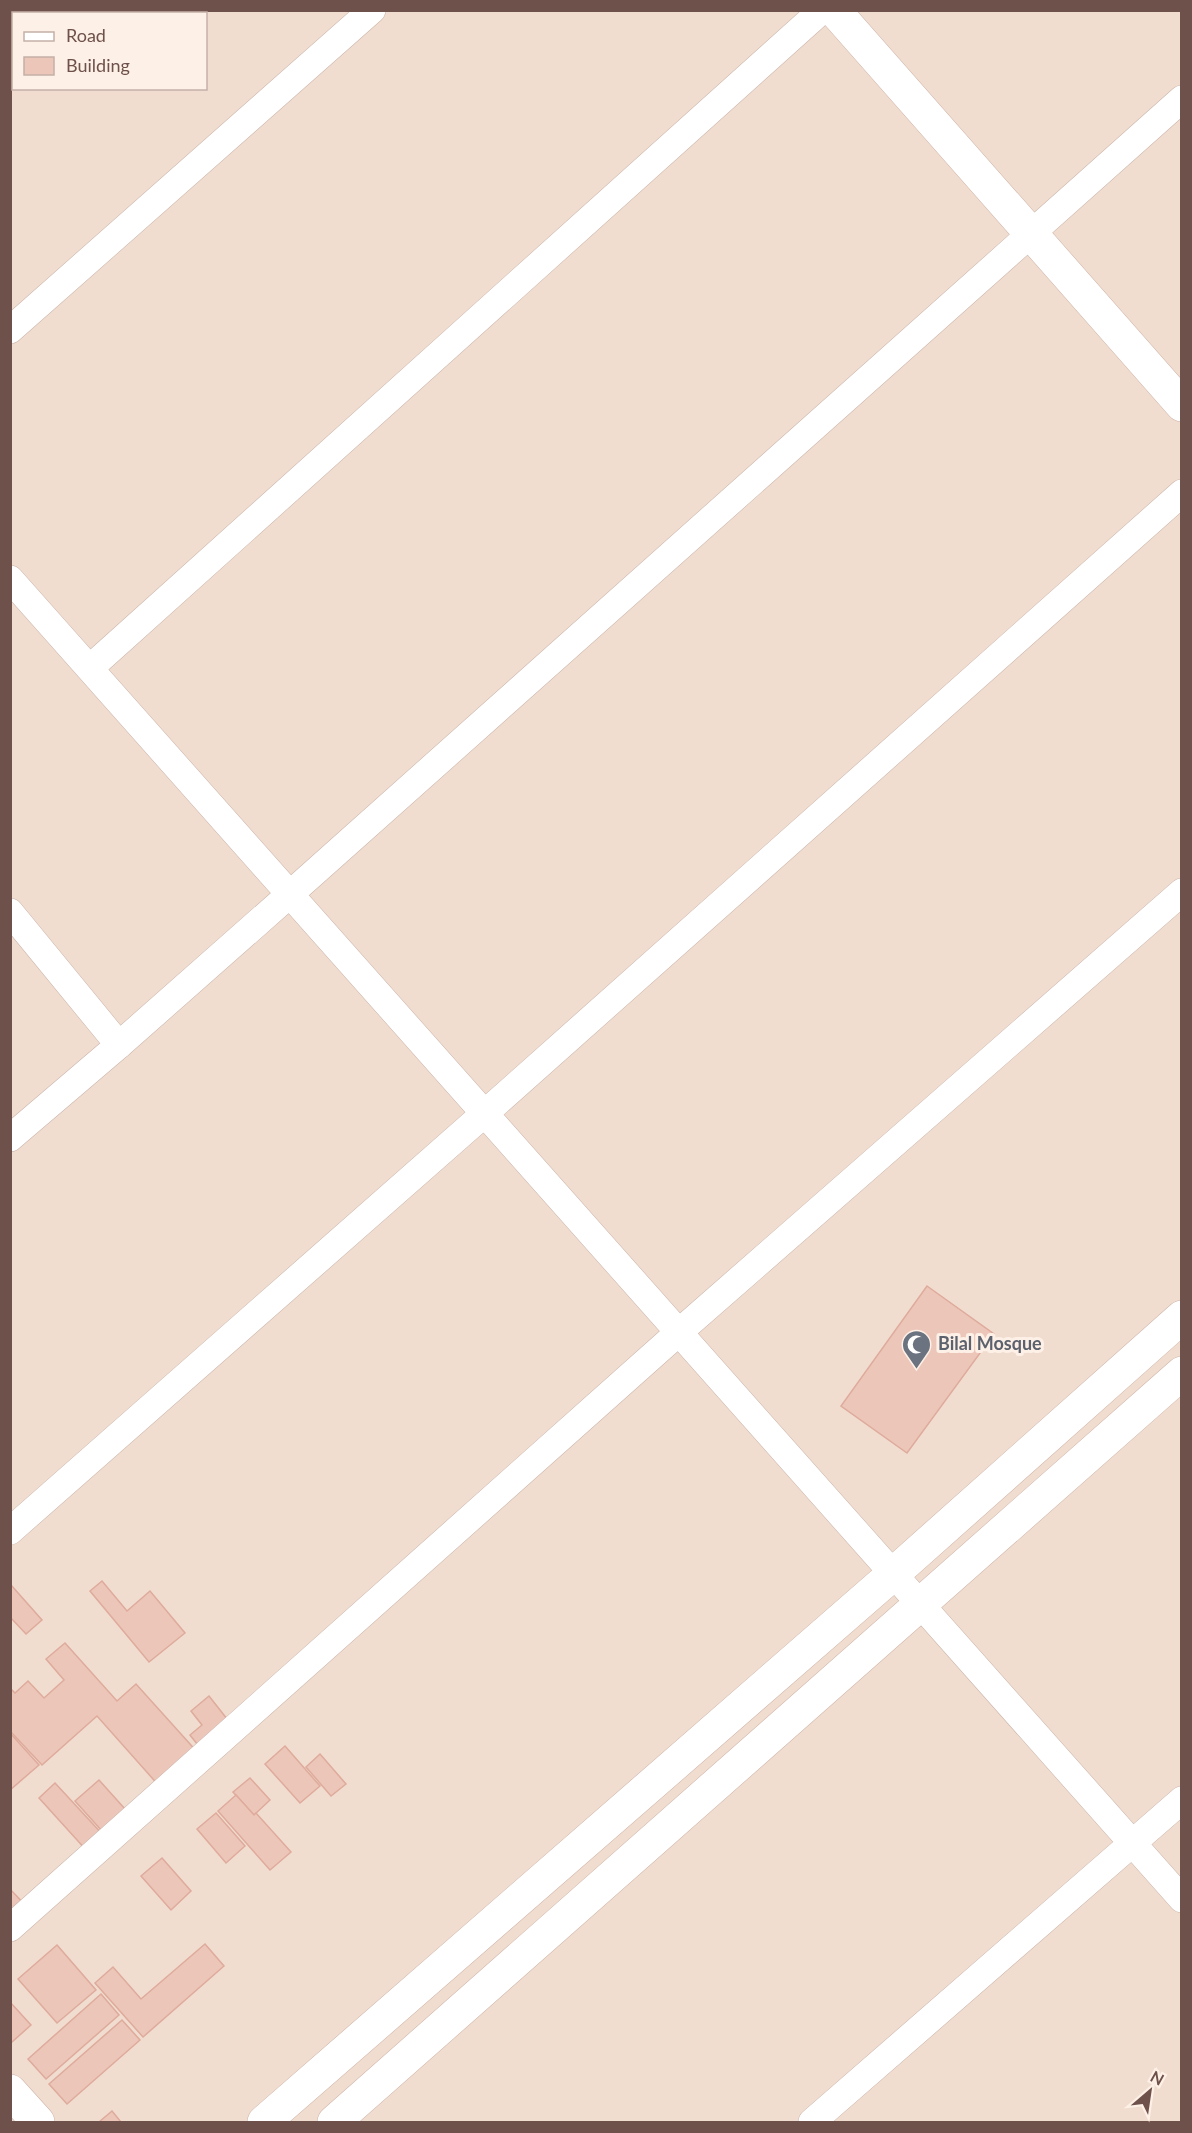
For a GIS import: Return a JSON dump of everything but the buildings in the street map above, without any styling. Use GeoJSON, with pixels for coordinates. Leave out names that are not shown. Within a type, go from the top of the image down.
{"type":"FeatureCollection","features":[{"type":"Feature","properties":{"kind":"street"},"geometry":{"type":"LineString","coordinates":[[10,330],[372,10]]}},
{"type":"Feature","properties":{"kind":"street"},"geometry":{"type":"LineString","coordinates":[[90,668],[822,10]]}},
{"type":"Feature","properties":{"kind":"street"},"geometry":{"type":"LineString","coordinates":[[834,10],[1182,405]]}},
{"type":"Feature","properties":{"kind":"street"},"geometry":{"type":"LineString","coordinates":[[10,1138],[289,895],[1182,99]]}},
{"type":"Feature","properties":{"kind":"street"},"geometry":{"type":"LineString","coordinates":[[10,1531],[484,1114],[1182,493]]}},
{"type":"Feature","properties":{"kind":"street"},"geometry":{"type":"LineString","coordinates":[[10,579],[1182,1899]]}},
{"type":"Feature","properties":{"kind":"street"},"geometry":{"type":"LineString","coordinates":[[10,1928],[678,1333],[1182,892]]}},
{"type":"Feature","properties":{"kind":"street"},"geometry":{"type":"LineString","coordinates":[[10,912],[119,1045]]}},
{"type":"Feature","properties":{"kind":"street"},"geometry":{"type":"LineString","coordinates":[[264,2122],[892,1575],[1182,1317]]}},
{"type":"Feature","properties":{"kind":"street"},"geometry":{"type":"LineString","coordinates":[[334,2122],[1182,1373]]}},
{"type":"Feature","properties":{"kind":"street"},"geometry":{"type":"LineString","coordinates":[[812,2122],[1182,1800]]}},
{"type":"Feature","properties":{"kind":"street"},"geometry":{"type":"LineString","coordinates":[[10,2091],[38,2122]]}},
{"type":"Feature","properties":{"kind":"shaded area"},"geometry":{"type":"Polygon","coordinates":[[[11,11],[1181,11],[1181,2122],[11,2122],[11,11]]]}},
{"type":"Feature","properties":{"kind":"place","name":"Bilal Mosque"},"geometry":{"type":"Point","coordinates":[917,1370]}}]}
